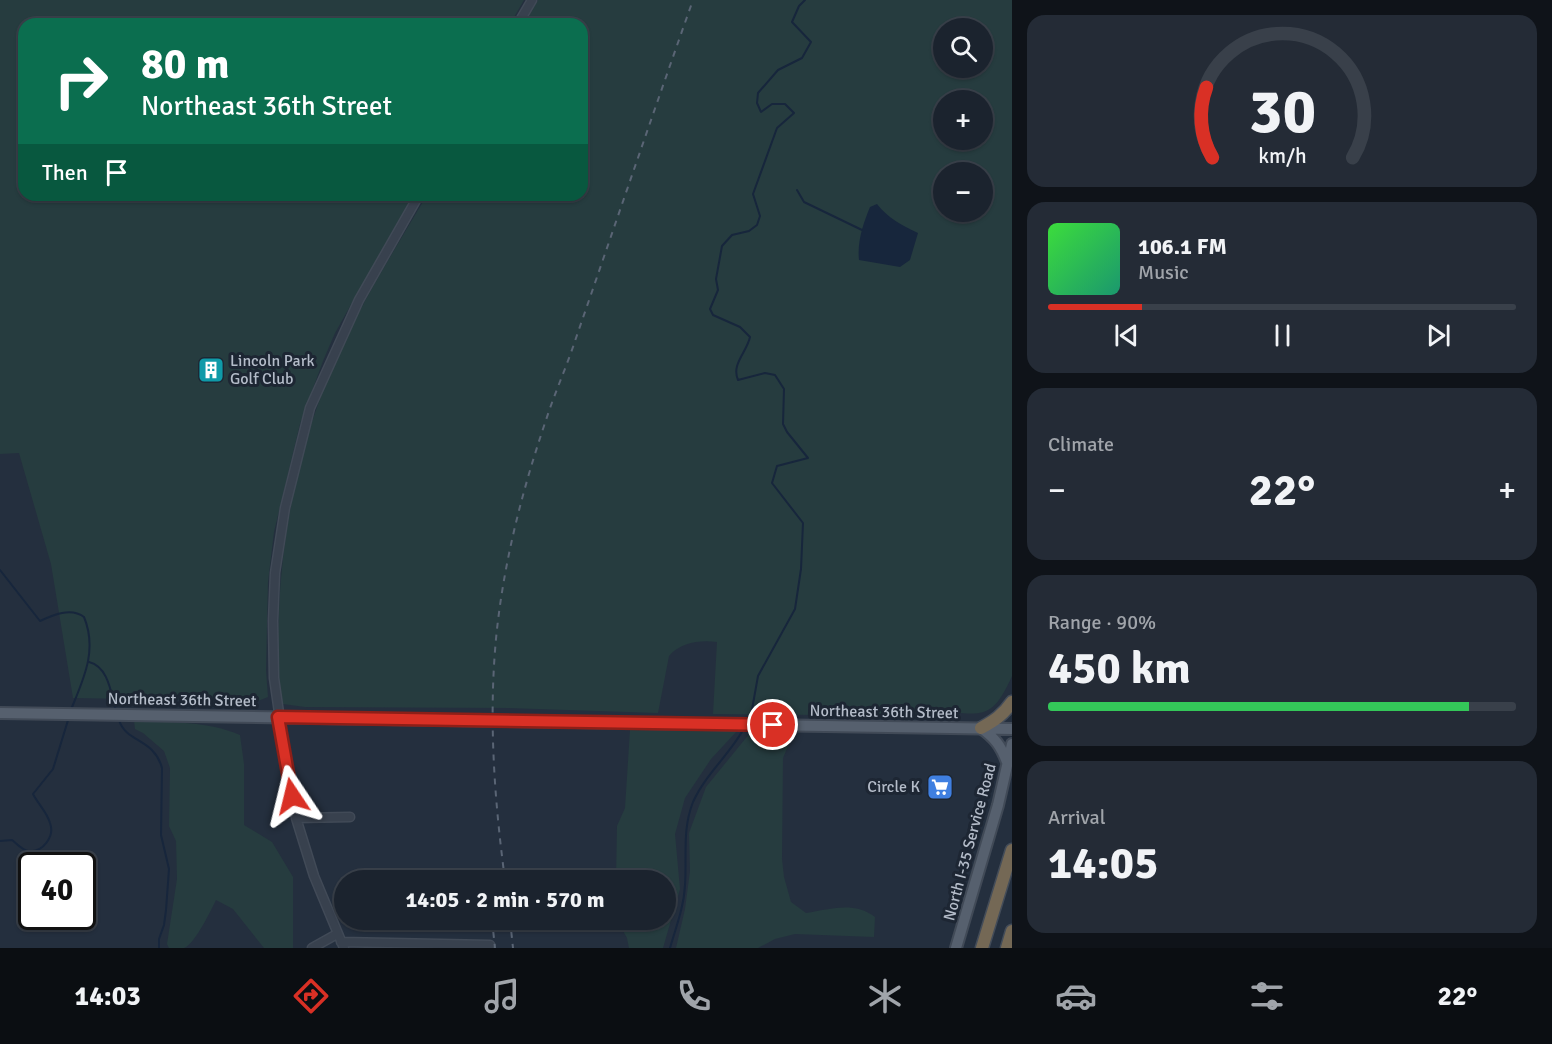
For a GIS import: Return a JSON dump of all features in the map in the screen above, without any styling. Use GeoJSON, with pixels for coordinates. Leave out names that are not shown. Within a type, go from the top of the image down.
{"type":"FeatureCollection","features":[{"type":"Feature","properties":{"kind":"highway"},"geometry":{"type":"LineString","coordinates":[[981,728],[996,720],[1012,702]]}},
{"type":"Feature","properties":{"kind":"highway"},"geometry":{"type":"LineString","coordinates":[[982,948],[1012,850]]}},
{"type":"Feature","properties":{"kind":"highway"},"geometry":{"type":"LineString","coordinates":[[1007,948],[1012,931]]}},
{"type":"Feature","properties":{"kind":"main road","name":"Northeast 36th Street"},"geometry":{"type":"LineString","coordinates":[[0,713],[1012,729]]}},
{"type":"Feature","properties":{"kind":"main road"},"geometry":{"type":"LineString","coordinates":[[981,728],[996,739],[1008,763]]}},
{"type":"Feature","properties":{"kind":"main road","name":"North I-35 Service Road"},"geometry":{"type":"LineString","coordinates":[[956,948],[999,805],[1012,744]]}},
{"type":"Feature","properties":{"kind":"street"},"geometry":{"type":"LineString","coordinates":[[522,18],[532,0]]}},
{"type":"Feature","properties":{"kind":"street"},"geometry":{"type":"LineString","coordinates":[[340,941],[314,876],[296,818],[278,717],[274,678],[275,573],[285,508],[310,408],[359,300],[416,201]]}},
{"type":"Feature","properties":{"kind":"street"},"geometry":{"type":"LineString","coordinates":[[296,818],[350,818]]}},
{"type":"Feature","properties":{"kind":"street"},"geometry":{"type":"LineString","coordinates":[[312,948],[340,941],[490,945]]}},
{"type":"Feature","properties":{"kind":"green space"},"geometry":{"type":"Polygon","coordinates":[[[0,0],[524,0],[514,18],[18,18],[18,201],[410,201],[335,333],[300,424],[274,532],[268,582],[266,670],[268,697],[258,701],[73,698],[51,564],[19,453],[0,454],[0,0]]]}},
{"type":"Feature","properties":{"kind":"green space"},"geometry":{"type":"Polygon","coordinates":[[[538,0],[1012,0],[1012,676],[998,702],[984,712],[937,712],[936,716],[713,714],[717,642],[704,641],[685,645],[669,656],[658,713],[507,708],[305,707],[283,704],[278,670],[279,609],[285,539],[291,504],[308,435],[319,402],[346,337],[423,201],[588,201],[588,18],[528,18],[538,0]]]}},
{"type":"Feature","properties":{"kind":"green space"},"geometry":{"type":"Polygon","coordinates":[[[134,721],[202,725],[240,735],[244,764],[244,825],[272,842],[293,877],[293,948],[264,948],[233,909],[216,900],[193,940],[184,948],[169,948],[167,944],[177,879],[176,841],[169,826],[170,768],[164,751],[135,729],[134,721]]]}},
{"type":"Feature","properties":{"kind":"green space"},"geometry":{"type":"Polygon","coordinates":[[[630,730],[737,731],[711,759],[685,798],[675,834],[680,889],[676,903],[676,870],[616,870],[617,826],[625,808],[630,730]]]}},
{"type":"Feature","properties":{"kind":"green space"},"geometry":{"type":"Polygon","coordinates":[[[750,733],[793,734],[783,758],[782,859],[791,902],[806,913],[842,907],[867,912],[875,917],[874,937],[795,934],[775,939],[758,948],[676,948],[685,909],[690,871],[689,833],[706,787],[750,733]]]}},
{"type":"Feature","properties":{"kind":"green space"},"geometry":{"type":"Polygon","coordinates":[[[623,930],[668,930],[663,948],[629,948],[623,930]]]}},
{"type":"Feature","properties":{"kind":"water"},"geometry":{"type":"Polygon","coordinates":[[[877,204],[895,221],[918,233],[910,260],[900,267],[859,260],[863,226],[870,207],[877,204]]]}},
{"type":"Feature","properties":{"kind":"waterway"},"geometry":{"type":"LineString","coordinates":[[747,722],[751,715],[758,676],[795,609],[801,569],[803,523],[772,483],[777,466],[808,458],[783,424],[784,389],[775,375],[765,373],[738,380],[736,369],[750,337],[740,327],[713,315],[710,309],[718,290],[716,279],[722,246],[732,235],[749,231],[757,225],[760,216],[753,194],[777,128],[794,113],[785,104],[772,104],[761,112],[757,103],[758,93],[778,70],[802,58],[811,42],[792,22],[799,6],[805,0]]}},
{"type":"Feature","properties":{"kind":"waterway"},"geometry":{"type":"LineString","coordinates":[[797,190],[804,202],[862,230]]}},
{"type":"Feature","properties":{"kind":"waterway"},"geometry":{"type":"LineString","coordinates":[[0,570],[40,621],[68,612],[84,617],[90,642],[89,654],[84,677],[70,712]]}},
{"type":"Feature","properties":{"kind":"waterway"},"geometry":{"type":"LineString","coordinates":[[89,662],[101,669],[105,675],[116,711]]}},
{"type":"Feature","properties":{"kind":"waterway"},"geometry":{"type":"LineString","coordinates":[[0,841],[12,840],[28,851],[38,849],[47,843],[51,833],[49,819],[33,794],[53,769],[69,717]]}},
{"type":"Feature","properties":{"kind":"waterway"},"geometry":{"type":"LineString","coordinates":[[119,720],[128,733],[153,751],[162,768],[161,835],[169,869],[166,910],[159,948]]}},
{"type":"Feature","properties":{"kind":"waterway"},"geometry":{"type":"LineString","coordinates":[[670,948],[683,901],[687,823],[693,802],[704,783],[743,730]]}},
{"type":"Feature","properties":{"kind":"railway"},"geometry":{"type":"LineString","coordinates":[[504,870],[495,786],[493,692],[500,602],[510,549],[522,497],[546,420],[693,0]]}},
{"type":"Feature","properties":{"kind":"railway"},"geometry":{"type":"LineString","coordinates":[[493,930],[495,948]]}},
{"type":"Feature","properties":{"kind":"railway"},"geometry":{"type":"LineString","coordinates":[[511,930],[513,948]]}},
{"type":"Feature","properties":{"kind":"place","name":"Lincoln Park Golf Club"},"geometry":{"type":"Point","coordinates":[211,370]}},
{"type":"Feature","properties":{"kind":"place","name":"Circle K"},"geometry":{"type":"Point","coordinates":[940,787]}},
{"type":"Feature","properties":{"kind":"route"},"geometry":{"type":"LineString","coordinates":[[292,796],[278,717],[773,725]]}}]}
